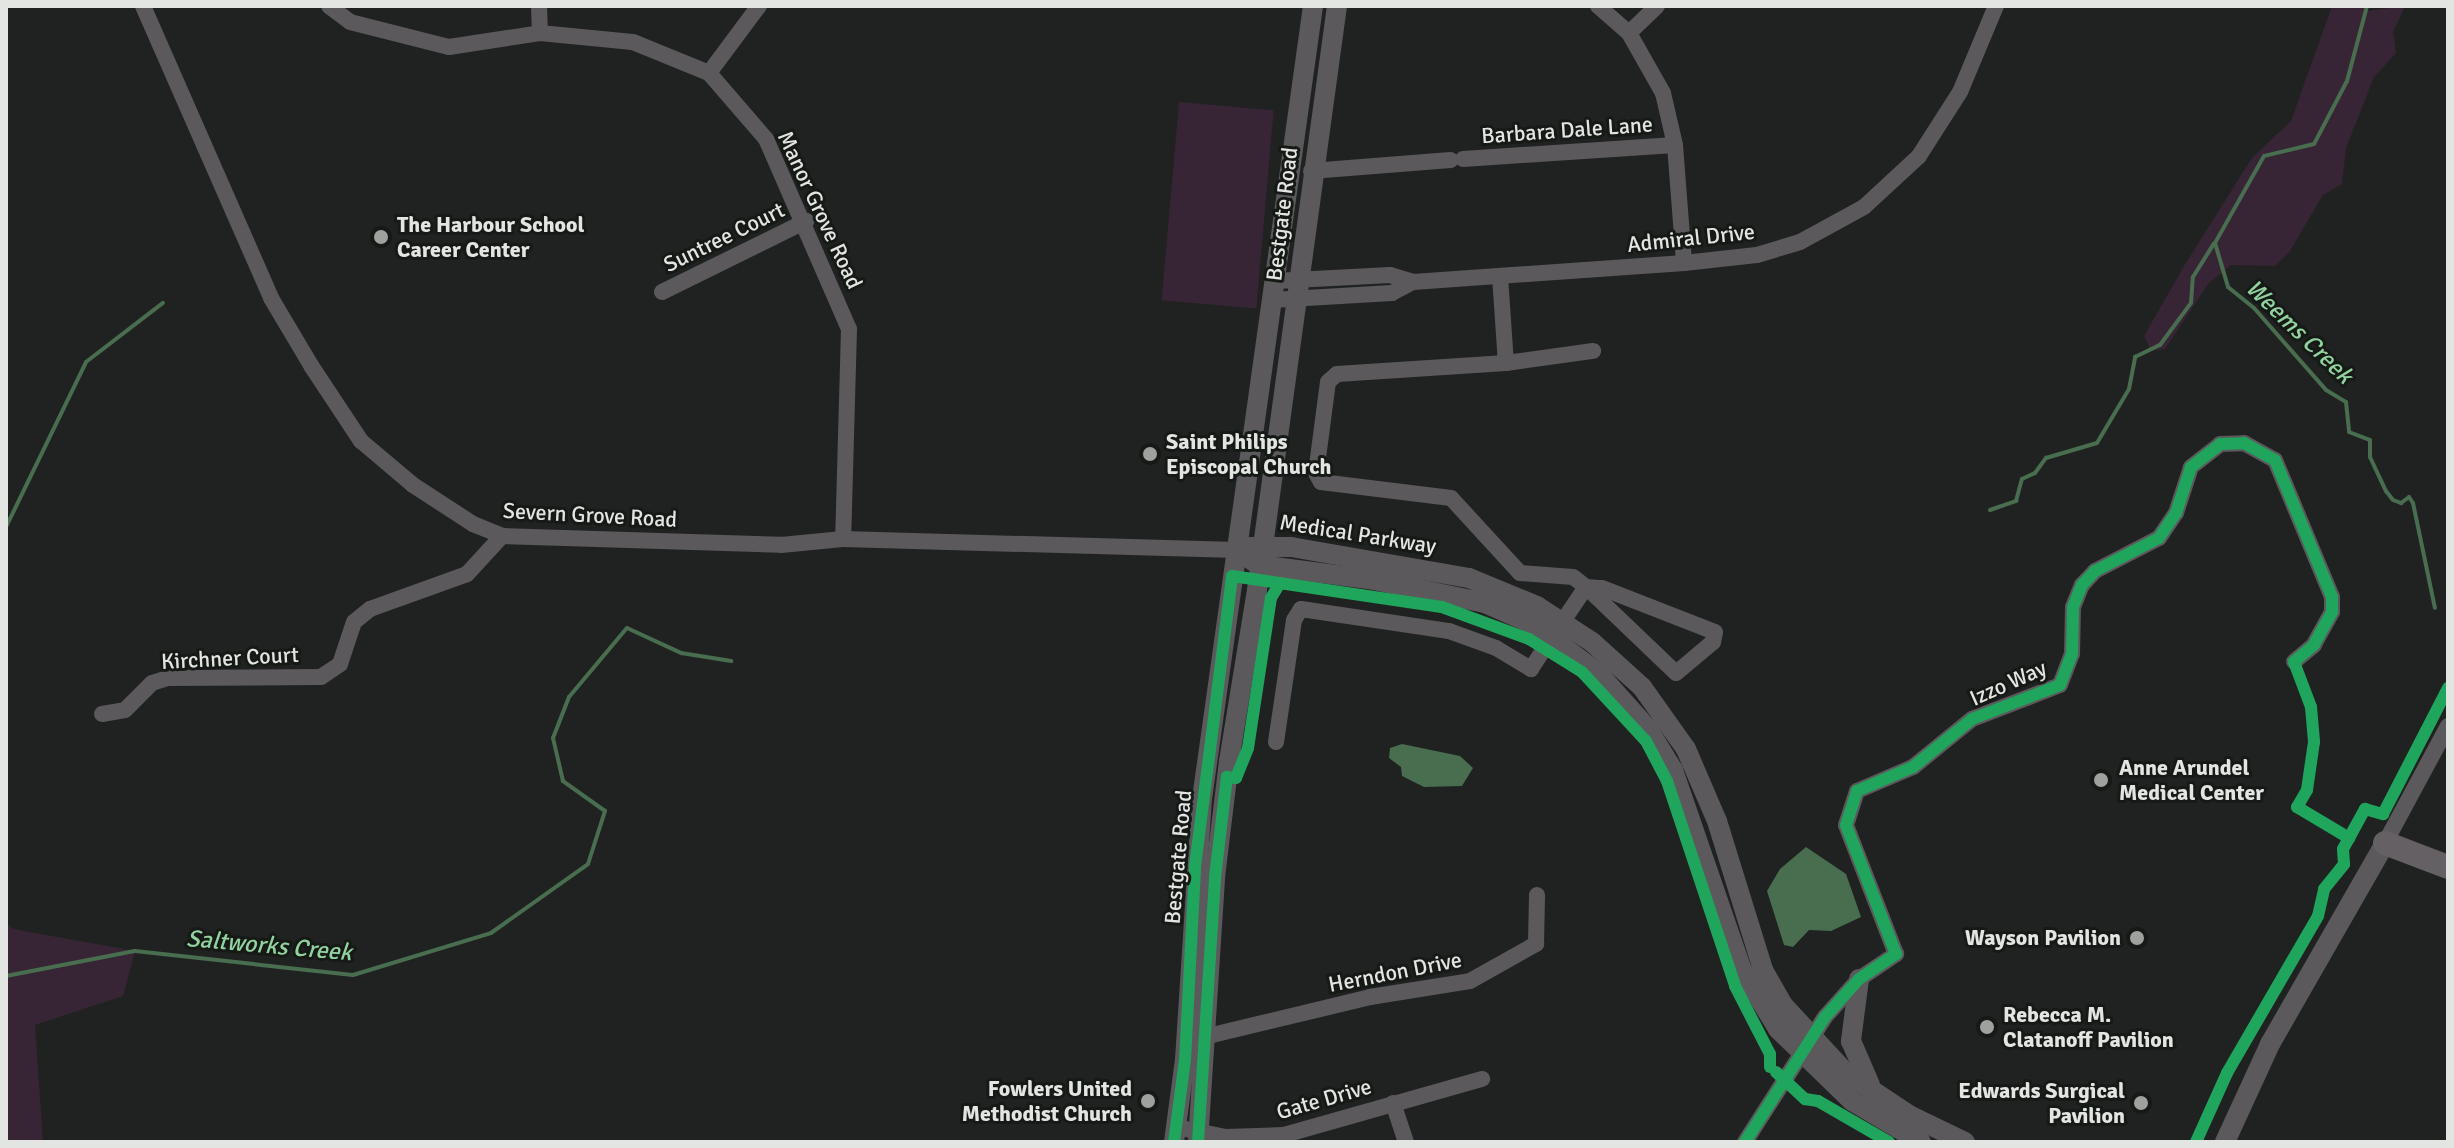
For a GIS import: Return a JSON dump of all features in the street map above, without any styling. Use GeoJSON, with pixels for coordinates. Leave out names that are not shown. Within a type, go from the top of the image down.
{"type":"FeatureCollection","features":[{"type":"Feature","properties":{"kind":"highway"},"geometry":{"type":"LineString","coordinates":[[2385,843],[2448,867]]}},
{"type":"Feature","properties":{"kind":"main road","name":"Bestgate Road"},"geometry":{"type":"LineString","coordinates":[[1199,1137],[1208,1036],[1215,877],[1297,292],[1311,171],[1337,6]]}},
{"type":"Feature","properties":{"kind":"main road","name":"Bestgate Road"},"geometry":{"type":"LineString","coordinates":[[1175,1135],[1185,1060],[1196,850],[1311,16]]}},
{"type":"Feature","properties":{"kind":"main road"},"geometry":{"type":"LineString","coordinates":[[1311,16],[1332,31]]}},
{"type":"Feature","properties":{"kind":"main road","name":"Medical Parkway"},"geometry":{"type":"LineString","coordinates":[[1237,550],[1262,543],[1469,578],[1558,629],[1642,687],[1678,734],[1717,821],[1763,970],[1803,1046],[1852,1101],[1921,1142]]}},
{"type":"Feature","properties":{"kind":"main road","name":"Medical Parkway"},"geometry":{"type":"LineString","coordinates":[[1237,550],[1259,565],[1455,596],[1558,629]]}},
{"type":"Feature","properties":{"kind":"main road"},"geometry":{"type":"LineString","coordinates":[[2228,1138],[2270,1044],[2385,843]]}},
{"type":"Feature","properties":{"kind":"main road"},"geometry":{"type":"LineString","coordinates":[[1859,979],[1851,1041],[1859,1070],[1877,1094]]}},
{"type":"Feature","properties":{"kind":"main road","name":"Medical Parkway"},"geometry":{"type":"LineString","coordinates":[[1803,1046],[1877,1094],[1965,1142]]}},
{"type":"Feature","properties":{"kind":"street","name":"Severn Grove Road"},"geometry":{"type":"LineString","coordinates":[[143,6],[271,298],[350,427],[441,506],[502,536],[781,545],[843,539],[1237,550]]}},
{"type":"Feature","properties":{"kind":"street","name":"Manor Grove Road"},"geometry":{"type":"LineString","coordinates":[[329,6],[350,22],[449,47],[540,33],[633,42],[709,73],[766,139],[806,221],[849,329],[843,539]]}},
{"type":"Feature","properties":{"kind":"street"},"geometry":{"type":"LineString","coordinates":[[539,6],[540,33]]}},
{"type":"Feature","properties":{"kind":"street"},"geometry":{"type":"LineString","coordinates":[[709,73],[759,6]]}},
{"type":"Feature","properties":{"kind":"street"},"geometry":{"type":"LineString","coordinates":[[1598,6],[1629,33],[1663,93],[1675,145],[1684,263]]}},
{"type":"Feature","properties":{"kind":"street"},"geometry":{"type":"LineString","coordinates":[[1629,33],[1657,6]]}},
{"type":"Feature","properties":{"kind":"street","name":"Admiral Drive"},"geometry":{"type":"LineString","coordinates":[[1273,291],[1392,293],[1413,282],[1684,263],[1757,255],[1800,242],[1884,191],[1919,156],[1948,114],[1996,6]]}},
{"type":"Feature","properties":{"kind":"street","name":"Barbara Dale Lane"},"geometry":{"type":"LineString","coordinates":[[1311,171],[1675,145]]}},
{"type":"Feature","properties":{"kind":"street","name":"Suntree Court"},"geometry":{"type":"LineString","coordinates":[[662,292],[806,221]]}},
{"type":"Feature","properties":{"kind":"street"},"geometry":{"type":"LineString","coordinates":[[1500,276],[1506,363]]}},
{"type":"Feature","properties":{"kind":"street"},"geometry":{"type":"LineString","coordinates":[[1586,587],[1602,588],[1715,632],[1713,642],[1676,673],[1573,577],[1520,573],[1451,498],[1321,482],[1316,473],[1328,382],[1337,374],[1506,363],[1593,351]]}},
{"type":"Feature","properties":{"kind":"street","name":"Izzo Way"},"geometry":{"type":"LineString","coordinates":[[1859,979],[1896,954],[1846,825],[1857,791],[1913,767],[1972,719],[2060,685],[2072,654],[2073,607],[2082,585],[2095,571],[2159,538],[2176,513],[2191,467],[2220,444],[2244,443],[2275,460],[2332,597],[2332,612],[2314,645],[2294,662]]}},
{"type":"Feature","properties":{"kind":"street","name":"Kirchner Court"},"geometry":{"type":"LineString","coordinates":[[102,714],[125,710],[152,683],[167,678],[321,677],[340,664],[354,622],[370,609],[467,574],[502,536]]}},
{"type":"Feature","properties":{"kind":"street"},"geometry":{"type":"LineString","coordinates":[[1276,742],[1294,620],[1301,609],[1449,631],[1531,669],[1586,587]]}},
{"type":"Feature","properties":{"kind":"street"},"geometry":{"type":"LineString","coordinates":[[2385,843],[2448,726]]}},
{"type":"Feature","properties":{"kind":"street","name":"Herndon Drive"},"geometry":{"type":"LineString","coordinates":[[1208,1036],[1370,997],[1470,981],[1536,944],[1537,895]]}},
{"type":"Feature","properties":{"kind":"street"},"geometry":{"type":"LineString","coordinates":[[1745,1142],[1803,1046],[1859,979]]}},
{"type":"Feature","properties":{"kind":"street","name":"Gate Drive"},"geometry":{"type":"LineString","coordinates":[[1175,1135],[1284,1135],[1482,1079]]}},
{"type":"Feature","properties":{"kind":"street"},"geometry":{"type":"LineString","coordinates":[[1393,1103],[1406,1142]]}},
{"type":"Feature","properties":{"kind":"shaded area"},"geometry":{"type":"Polygon","coordinates":[[[2332,6],[2363,6],[2367,11],[2405,6],[2393,32],[2396,53],[2374,77],[2346,148],[2342,184],[2323,195],[2290,251],[2275,266],[2231,265],[2208,284],[2165,349],[2151,351],[2144,336],[2184,266],[2252,158],[2291,121],[2332,6]]]}},
{"type":"Feature","properties":{"kind":"shaded area"},"geometry":{"type":"Polygon","coordinates":[[[1179,102],[1274,110],[1256,309],[1162,300],[1179,102]]]}},
{"type":"Feature","properties":{"kind":"shaded area"},"geometry":{"type":"Polygon","coordinates":[[[1402,744],[1460,756],[1473,768],[1462,786],[1424,787],[1402,776],[1401,767],[1389,758],[1390,748],[1402,744]]]}},
{"type":"Feature","properties":{"kind":"shaded area"},"geometry":{"type":"Polygon","coordinates":[[[1806,847],[1846,874],[1861,917],[1831,931],[1809,930],[1793,947],[1784,945],[1767,891],[1780,869],[1806,847]]]}},
{"type":"Feature","properties":{"kind":"shaded area"},"geometry":{"type":"Polygon","coordinates":[[[6,923],[13,929],[135,951],[123,996],[35,1025],[43,1142],[6,1142],[6,923]]]}},
{"type":"Feature","properties":{"kind":"waterway","name":"Weems Creek"},"geometry":{"type":"LineString","coordinates":[[2367,6],[2347,81],[2314,144],[2264,156],[2215,243],[2228,287],[2254,308],[2326,390],[2346,402],[2349,432],[2370,440],[2370,457],[2386,491],[2393,500],[2401,503],[2409,497],[2413,503],[2435,608]]}},
{"type":"Feature","properties":{"kind":"waterway"},"geometry":{"type":"LineString","coordinates":[[1990,510],[2016,501],[2022,479],[2035,473],[2046,458],[2097,443],[2129,389],[2135,357],[2160,345],[2191,303],[2193,277],[2214,244]]}},
{"type":"Feature","properties":{"kind":"waterway","name":"Saltworks Creek"},"geometry":{"type":"LineString","coordinates":[[6,527],[86,362],[163,303]]}},
{"type":"Feature","properties":{"kind":"waterway","name":"Saltworks Creek"},"geometry":{"type":"LineString","coordinates":[[6,976],[135,951],[353,975],[491,933],[588,864],[605,811],[563,781],[553,738],[569,697],[627,628],[681,653],[731,661]]}},
{"type":"Feature","properties":{"kind":"cycle path"},"geometry":{"type":"LineString","coordinates":[[1745,1142],[1825,1017],[1859,979],[1896,954],[1846,825],[1857,791],[1913,767],[1972,719],[2060,685],[2072,654],[2073,607],[2082,585],[2095,571],[2159,538],[2176,513],[2191,467],[2220,444],[2244,443],[2275,460],[2332,597],[2332,612],[2314,645],[2294,662],[2311,707],[2314,742],[2307,790],[2297,807],[2349,838]]}},
{"type":"Feature","properties":{"kind":"cycle path"},"geometry":{"type":"LineString","coordinates":[[1174,1142],[1185,1060],[1195,866],[1232,576],[1442,607],[1529,639],[1582,672],[1646,741],[1667,781],[1735,986],[1770,1054],[1770,1067]]}},
{"type":"Feature","properties":{"kind":"cycle path"},"geometry":{"type":"LineString","coordinates":[[1198,1142],[1215,877],[1227,777],[1236,778],[1248,748],[1271,598],[1280,583]]}},
{"type":"Feature","properties":{"kind":"cycle path"},"geometry":{"type":"LineString","coordinates":[[2196,1142],[2227,1073],[2318,916],[2324,889],[2344,864],[2343,849],[2365,809],[2383,814],[2448,688]]}},
{"type":"Feature","properties":{"kind":"cycle path"},"geometry":{"type":"LineString","coordinates":[[1776,1072],[1805,1099],[1818,1101],[1889,1142]]}},
{"type":"Feature","properties":{"kind":"place","name":"The Harbour School Career Center"},"geometry":{"type":"Point","coordinates":[381,237]}},
{"type":"Feature","properties":{"kind":"place","name":"Saint Philips Episcopal Church"},"geometry":{"type":"Point","coordinates":[1150,454]}},
{"type":"Feature","properties":{"kind":"place","name":"Anne Arundel Medical Center"},"geometry":{"type":"Point","coordinates":[2101,780]}},
{"type":"Feature","properties":{"kind":"place","name":"Wayson Pavilion"},"geometry":{"type":"Point","coordinates":[2137,938]}},
{"type":"Feature","properties":{"kind":"place","name":"Rebecca M. Clatanoff Pavilion"},"geometry":{"type":"Point","coordinates":[1987,1027]}},
{"type":"Feature","properties":{"kind":"place","name":"Fowlers United Methodist Church"},"geometry":{"type":"Point","coordinates":[1148,1101]}},
{"type":"Feature","properties":{"kind":"place","name":"Edwards Surgical Pavilion"},"geometry":{"type":"Point","coordinates":[2141,1103]}}]}
